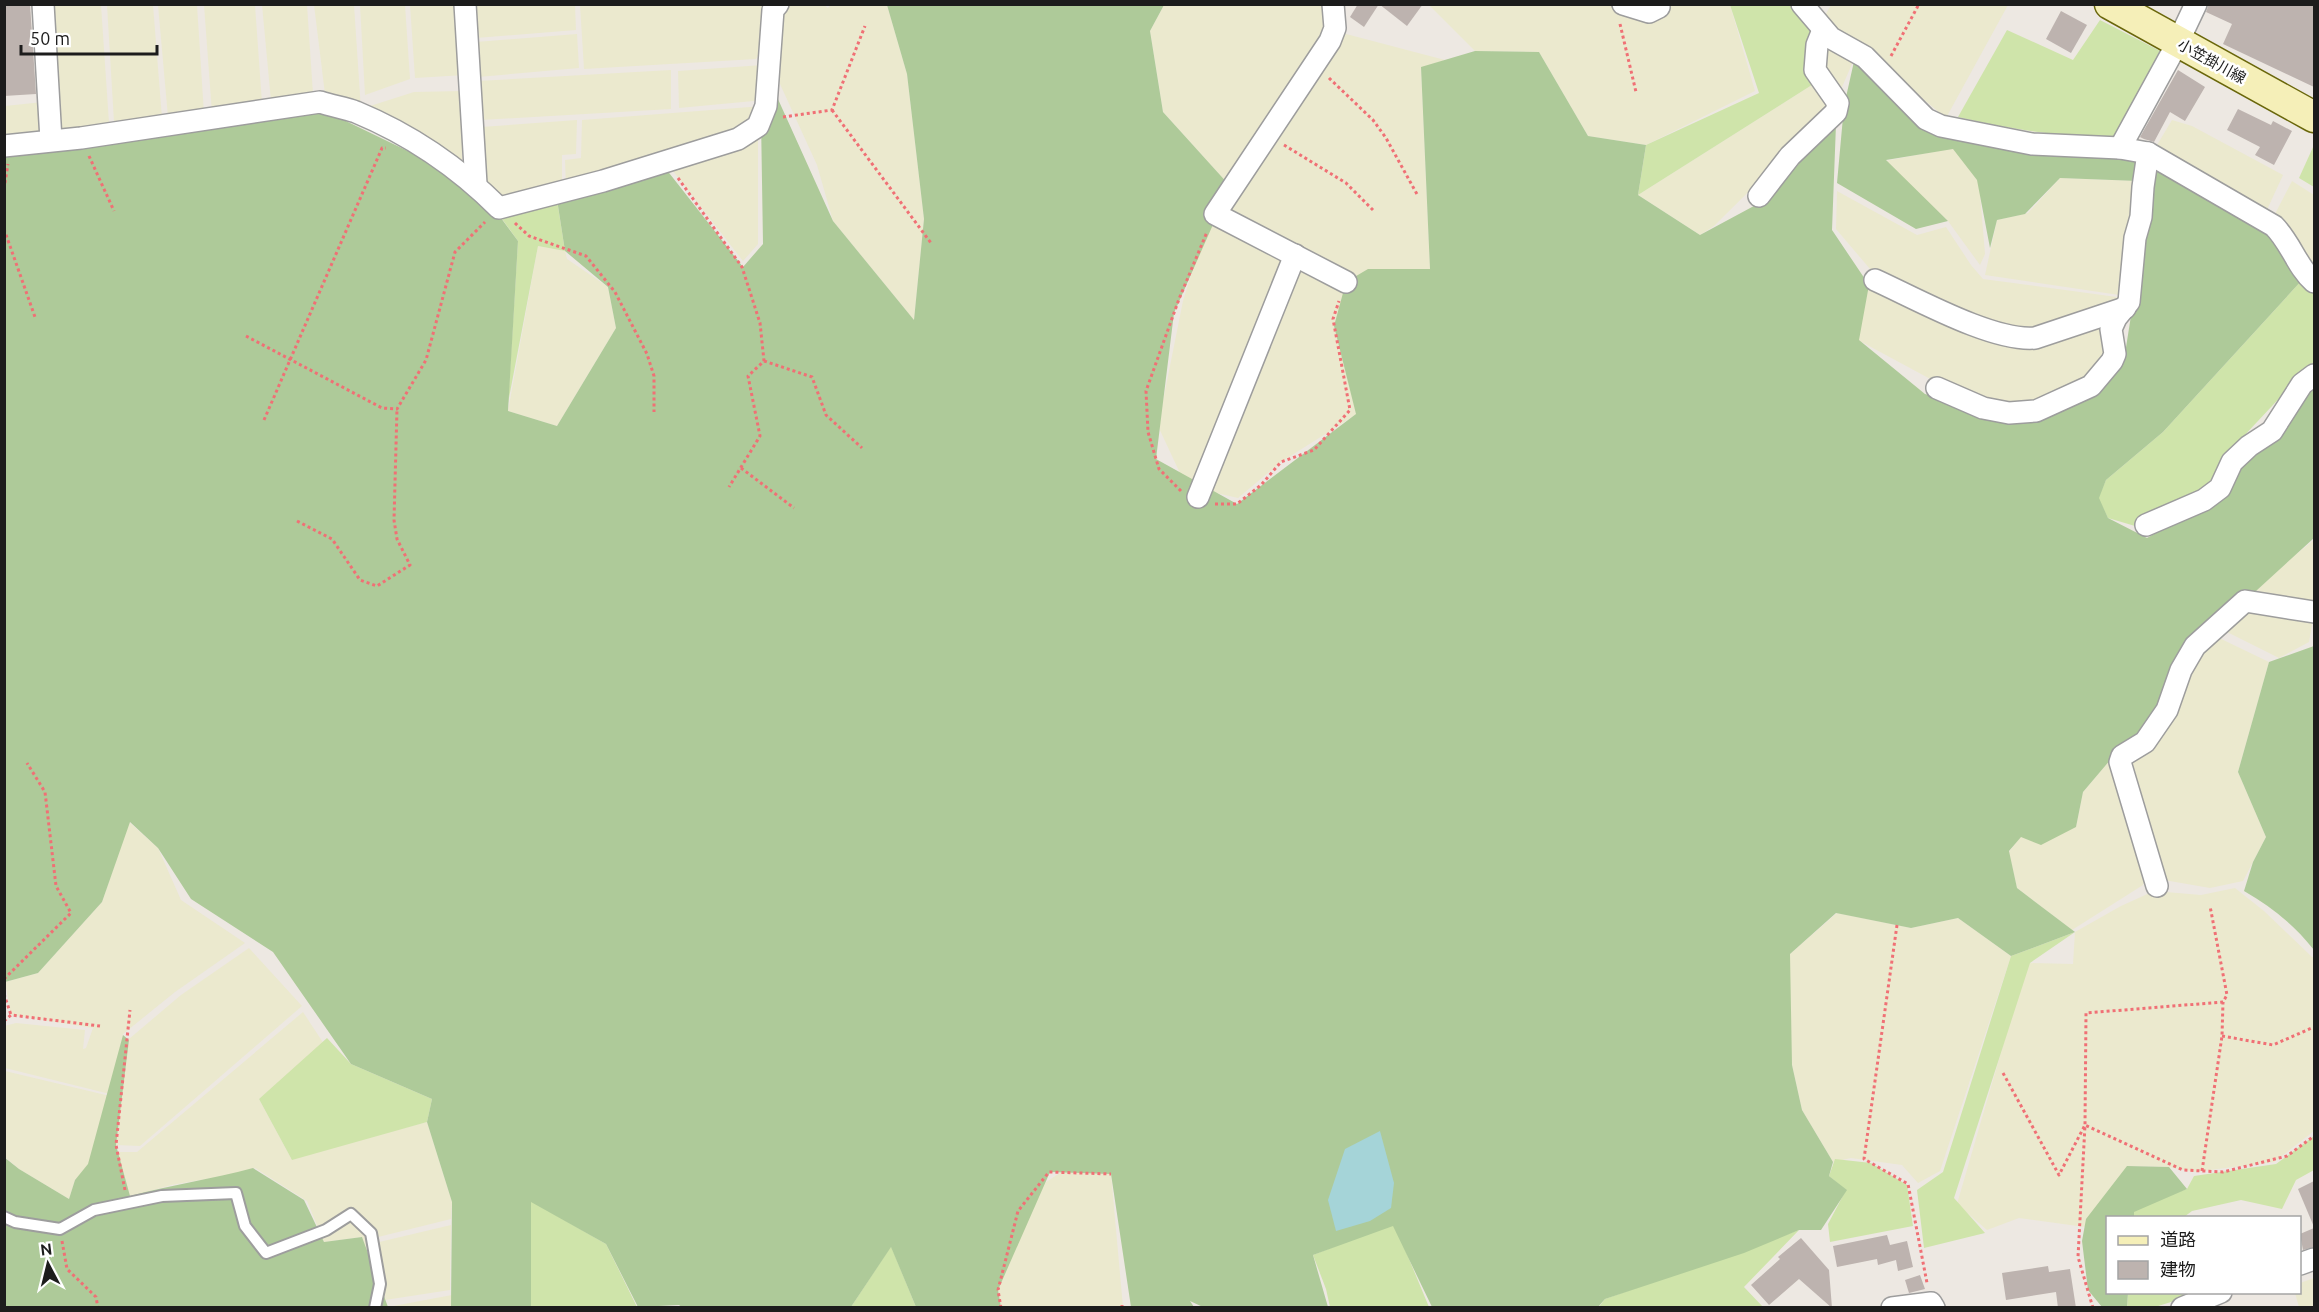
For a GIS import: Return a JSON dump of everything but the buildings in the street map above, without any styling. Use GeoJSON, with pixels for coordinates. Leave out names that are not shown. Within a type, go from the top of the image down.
{"type":"FeatureCollection","features":[{"type":"Feature","properties":{"kind":"main road","name":"小笠掛川線"},"geometry":{"type":"LineString","coordinates":[[2110,4],[2314,117]]}},
{"type":"Feature","properties":{"kind":"street"},"geometry":{"type":"LineString","coordinates":[[44,4],[51,140]]}},
{"type":"Feature","properties":{"kind":"street"},"geometry":{"type":"LineString","coordinates":[[465,4],[476,184]]}},
{"type":"Feature","properties":{"kind":"street"},"geometry":{"type":"LineString","coordinates":[[8,146],[81,138],[320,102],[355,112],[418,144],[476,184],[499,208],[666,162],[738,139],[758,126],[766,106],[773,10],[778,4]]}},
{"type":"Feature","properties":{"kind":"street"},"geometry":{"type":"LineString","coordinates":[[1333,4],[1335,28],[1330,40],[1215,214],[1346,282]]}},
{"type":"Feature","properties":{"kind":"street"},"geometry":{"type":"LineString","coordinates":[[1802,4],[1831,38],[1865,57],[1926,119],[1941,126],[2032,144],[2120,148],[2148,153],[2274,226],[2283,235],[2306,276],[2314,282]]}},
{"type":"Feature","properties":{"kind":"street"},"geometry":{"type":"LineString","coordinates":[[2120,148],[2178,42],[2196,4]]}},
{"type":"Feature","properties":{"kind":"street"},"geometry":{"type":"LineString","coordinates":[[1620,10],[1649,12],[1659,7]]}},
{"type":"Feature","properties":{"kind":"street"},"geometry":{"type":"LineString","coordinates":[[1759,196],[1790,156],[1836,112],[1838,102],[1815,70],[1817,45],[1823,30]]}},
{"type":"Feature","properties":{"kind":"street"},"geometry":{"type":"LineString","coordinates":[[1937,388],[1983,408],[2009,413],[2037,411],[2091,386],[2112,361],[2115,354],[2111,329],[2116,318],[2129,302],[2135,238],[2141,218],[2148,153]]}},
{"type":"Feature","properties":{"kind":"street"},"geometry":{"type":"LineString","coordinates":[[1198,497],[1294,255]]}},
{"type":"Feature","properties":{"kind":"street"},"geometry":{"type":"LineString","coordinates":[[1875,280],[1990,332],[2026,339],[2125,308]]}},
{"type":"Feature","properties":{"kind":"street"},"geometry":{"type":"LineString","coordinates":[[2146,525],[2204,500],[2220,488],[2232,462],[2248,446],[2272,431],[2302,384],[2314,375]]}},
{"type":"Feature","properties":{"kind":"street"},"geometry":{"type":"LineString","coordinates":[[2157,886],[2120,762],[2122,756],[2145,742],[2154,730],[2167,710],[2181,670],[2195,646],[2246,601],[2314,612]]}},
{"type":"Feature","properties":{"kind":"street"},"geometry":{"type":"LineString","coordinates":[[2182,1308],[2218,1294]]}},
{"type":"Feature","properties":{"kind":"street"},"geometry":{"type":"LineString","coordinates":[[1892,1308],[1933,1305]]}},
{"type":"Feature","properties":{"kind":"lane"},"geometry":{"type":"LineString","coordinates":[[4,1216],[15,1222],[60,1229],[94,1210],[162,1196],[236,1193],[245,1226],[266,1253],[326,1230],[351,1214],[371,1233],[380,1284],[375,1308]]}},
{"type":"Feature","properties":{"kind":"path"},"geometry":{"type":"LineString","coordinates":[[1881,74],[1919,4]]}},
{"type":"Feature","properties":{"kind":"path"},"geometry":{"type":"LineString","coordinates":[[1620,10],[1636,92]]}},
{"type":"Feature","properties":{"kind":"path"},"geometry":{"type":"LineString","coordinates":[[832,111],[865,26]]}},
{"type":"Feature","properties":{"kind":"path"},"geometry":{"type":"LineString","coordinates":[[1314,64],[1373,120],[1386,138],[1418,196]]}},
{"type":"Feature","properties":{"kind":"path"},"geometry":{"type":"LineString","coordinates":[[761,119],[832,111]]}},
{"type":"Feature","properties":{"kind":"path"},"geometry":{"type":"LineString","coordinates":[[832,111],[931,243]]}},
{"type":"Feature","properties":{"kind":"path"},"geometry":{"type":"LineString","coordinates":[[1267,135],[1346,183],[1373,210]]}},
{"type":"Feature","properties":{"kind":"path"},"geometry":{"type":"LineString","coordinates":[[81,138],[114,210]]}},
{"type":"Feature","properties":{"kind":"path"},"geometry":{"type":"LineString","coordinates":[[264,420],[382,148],[418,144]]}},
{"type":"Feature","properties":{"kind":"path"},"geometry":{"type":"LineString","coordinates":[[4,189],[8,146]]}},
{"type":"Feature","properties":{"kind":"path"},"geometry":{"type":"LineString","coordinates":[[666,162],[742,267],[760,323],[764,361]]}},
{"type":"Feature","properties":{"kind":"path"},"geometry":{"type":"LineString","coordinates":[[297,521],[332,539],[360,580],[377,586],[410,565],[397,539],[394,520],[396,409],[426,360],[455,252],[499,208],[529,236],[586,256],[615,292],[647,354],[654,376],[654,412]]}},
{"type":"Feature","properties":{"kind":"path"},"geometry":{"type":"LineString","coordinates":[[4,229],[35,317]]}},
{"type":"Feature","properties":{"kind":"path"},"geometry":{"type":"LineString","coordinates":[[246,336],[382,408],[396,409]]}},
{"type":"Feature","properties":{"kind":"path"},"geometry":{"type":"LineString","coordinates":[[764,361],[812,377],[826,414],[862,448]]}},
{"type":"Feature","properties":{"kind":"path"},"geometry":{"type":"LineString","coordinates":[[729,487],[760,436],[748,376],[764,361]]}},
{"type":"Feature","properties":{"kind":"path"},"geometry":{"type":"LineString","coordinates":[[741,468],[794,508]]}},
{"type":"Feature","properties":{"kind":"path"},"geometry":{"type":"LineString","coordinates":[[4,979],[71,913],[56,886],[45,792],[27,763]]}},
{"type":"Feature","properties":{"kind":"path"},"geometry":{"type":"LineString","coordinates":[[2202,1171],[2222,1036],[2223,1002],[2227,995],[2210,906]]}},
{"type":"Feature","properties":{"kind":"path"},"geometry":{"type":"LineString","coordinates":[[1897,925],[1864,1159],[1908,1184],[1933,1305]]}},
{"type":"Feature","properties":{"kind":"path"},"geometry":{"type":"LineString","coordinates":[[4,994],[11,1015]]}},
{"type":"Feature","properties":{"kind":"path"},"geometry":{"type":"LineString","coordinates":[[2093,1308],[2078,1257],[2085,1125],[2086,1013],[2223,1002]]}},
{"type":"Feature","properties":{"kind":"path"},"geometry":{"type":"LineString","coordinates":[[127,1204],[116,1145],[130,1010]]}},
{"type":"Feature","properties":{"kind":"path"},"geometry":{"type":"LineString","coordinates":[[4,1021],[11,1015],[100,1026]]}},
{"type":"Feature","properties":{"kind":"path"},"geometry":{"type":"LineString","coordinates":[[2222,1036],[2273,1045],[2314,1027]]}},
{"type":"Feature","properties":{"kind":"path"},"geometry":{"type":"LineString","coordinates":[[2003,1073],[2059,1175],[2085,1125]]}},
{"type":"Feature","properties":{"kind":"path"},"geometry":{"type":"LineString","coordinates":[[2085,1125],[2183,1170],[2202,1171],[2223,1172],[2287,1156],[2314,1136]]}},
{"type":"Feature","properties":{"kind":"path"},"geometry":{"type":"LineString","coordinates":[[1001,1308],[998,1290],[1018,1211],[1049,1172],[1111,1174]]}},
{"type":"Feature","properties":{"kind":"path"},"geometry":{"type":"LineString","coordinates":[[60,1229],[67,1269],[96,1297],[98,1308]]}},
{"type":"Feature","properties":{"kind":"shaded area"},"geometry":{"type":"Polygon","coordinates":[[[53,5],[101,5],[109,123],[60,131],[53,5]]]}},
{"type":"Feature","properties":{"kind":"shaded area"},"geometry":{"type":"Polygon","coordinates":[[[107,5],[153,5],[162,118],[114,122],[107,5]]]}},
{"type":"Feature","properties":{"kind":"shaded area"},"geometry":{"type":"Polygon","coordinates":[[[158,5],[197,5],[204,114],[168,117],[158,5]]]}},
{"type":"Feature","properties":{"kind":"shaded area"},"geometry":{"type":"Polygon","coordinates":[[[204,5],[255,5],[262,103],[212,113],[204,5]]]}},
{"type":"Feature","properties":{"kind":"shaded area"},"geometry":{"type":"Polygon","coordinates":[[[262,5],[307,5],[313,94],[271,101],[262,5]]]}},
{"type":"Feature","properties":{"kind":"shaded area"},"geometry":{"type":"Polygon","coordinates":[[[314,5],[354,5],[361,110],[325,94],[314,5]]]}},
{"type":"Feature","properties":{"kind":"shaded area"},"geometry":{"type":"Polygon","coordinates":[[[360,5],[405,5],[410,79],[365,95],[360,5]]]}},
{"type":"Feature","properties":{"kind":"shaded area"},"geometry":{"type":"Polygon","coordinates":[[[410,5],[460,5],[465,75],[415,78],[410,5]]]}},
{"type":"Feature","properties":{"kind":"shaded area"},"geometry":{"type":"Polygon","coordinates":[[[473,5],[575,5],[576,30],[476,38],[473,5]]]}},
{"type":"Feature","properties":{"kind":"shaded area"},"geometry":{"type":"Polygon","coordinates":[[[580,5],[770,5],[764,47],[756,59],[584,69],[580,5]]]}},
{"type":"Feature","properties":{"kind":"shaded area"},"geometry":{"type":"Polygon","coordinates":[[[786,5],[824,5],[828,8],[830,5],[887,5],[907,74],[924,219],[914,320],[833,221],[817,165],[780,84],[773,18],[786,5]]]}},
{"type":"Feature","properties":{"kind":"shaded area"},"geometry":{"type":"Polygon","coordinates":[[[1164,5],[1323,5],[1327,29],[1445,60],[1421,68],[1430,269],[1334,326],[1357,414],[1281,462],[1238,498],[1186,486],[1158,426],[1183,301],[1196,259],[1230,186],[1163,112],[1150,31],[1164,5]]]}},
{"type":"Feature","properties":{"kind":"shaded area"},"geometry":{"type":"Polygon","coordinates":[[[1429,5],[1730,5],[1755,91],[1646,145],[1588,136],[1539,52],[1475,51],[1429,5]]]}},
{"type":"Feature","properties":{"kind":"shaded area"},"geometry":{"type":"Polygon","coordinates":[[[1831,5],[2008,5],[1946,118],[1824,17],[1831,5]]]}},
{"type":"Feature","properties":{"kind":"shaded area"},"geometry":{"type":"Polygon","coordinates":[[[577,34],[579,68],[478,77],[476,42],[577,34]]]}},
{"type":"Feature","properties":{"kind":"shaded area"},"geometry":{"type":"Polygon","coordinates":[[[1823,41],[1855,57],[1833,108],[1714,226],[1700,235],[1638,195],[1815,83],[1823,41]]]}},
{"type":"Feature","properties":{"kind":"shaded area"},"geometry":{"type":"Polygon","coordinates":[[[763,65],[764,100],[679,108],[678,71],[763,65]]]}},
{"type":"Feature","properties":{"kind":"shaded area"},"geometry":{"type":"Polygon","coordinates":[[[671,70],[671,109],[481,120],[478,81],[671,70]]]}},
{"type":"Feature","properties":{"kind":"shaded area"},"geometry":{"type":"Polygon","coordinates":[[[462,91],[462,163],[367,107],[414,92],[462,91]]]}},
{"type":"Feature","properties":{"kind":"shaded area"},"geometry":{"type":"Polygon","coordinates":[[[43,102],[47,130],[5,137],[5,106],[43,102]]]}},
{"type":"Feature","properties":{"kind":"shaded area"},"geometry":{"type":"Polygon","coordinates":[[[763,106],[758,126],[566,188],[565,160],[581,158],[582,120],[763,106]]]}},
{"type":"Feature","properties":{"kind":"shaded area"},"geometry":{"type":"Polygon","coordinates":[[[577,120],[576,154],[562,155],[562,186],[503,202],[485,186],[481,127],[577,120]]]}},
{"type":"Feature","properties":{"kind":"shaded area"},"geometry":{"type":"Polygon","coordinates":[[[2172,120],[2192,126],[2283,175],[2266,212],[2157,145],[2172,120]]]}},
{"type":"Feature","properties":{"kind":"shaded area"},"geometry":{"type":"Polygon","coordinates":[[[758,131],[758,244],[743,261],[666,162],[758,131]]]}},
{"type":"Feature","properties":{"kind":"shaded area"},"geometry":{"type":"Polygon","coordinates":[[[1953,148],[1979,182],[1985,254],[1980,265],[1948,221],[1885,161],[1953,148]]]}},
{"type":"Feature","properties":{"kind":"shaded area"},"geometry":{"type":"Polygon","coordinates":[[[2060,178],[2138,181],[2126,296],[1985,275],[1997,220],[2028,213],[2060,178]]]}},
{"type":"Feature","properties":{"kind":"shaded area"},"geometry":{"type":"Polygon","coordinates":[[[2292,181],[2314,195],[2314,269],[2274,216],[2292,181]]]}},
{"type":"Feature","properties":{"kind":"shaded area"},"geometry":{"type":"Polygon","coordinates":[[[1837,191],[1917,235],[1946,227],[1983,279],[2124,298],[2123,305],[2016,332],[1876,276],[1836,229],[1837,191]]]}},
{"type":"Feature","properties":{"kind":"shaded area"},"geometry":{"type":"Polygon","coordinates":[[[538,246],[565,251],[567,259],[608,287],[616,328],[557,426],[508,411],[538,246]]]}},
{"type":"Feature","properties":{"kind":"shaded area"},"geometry":{"type":"Polygon","coordinates":[[[1869,285],[1967,335],[2014,346],[2109,319],[2110,352],[2089,380],[2016,408],[1934,381],[1858,340],[1869,285]]]}},
{"type":"Feature","properties":{"kind":"shaded area"},"geometry":{"type":"Polygon","coordinates":[[[2314,540],[2314,601],[2256,591],[2294,556],[2314,540]]]}},
{"type":"Feature","properties":{"kind":"shaded area"},"geometry":{"type":"Polygon","coordinates":[[[2244,604],[2313,619],[2309,642],[2279,658],[2223,630],[2244,604]]]}},
{"type":"Feature","properties":{"kind":"shaded area"},"geometry":{"type":"Polygon","coordinates":[[[2215,636],[2269,662],[2238,772],[2266,837],[2243,881],[2210,888],[2164,880],[2127,766],[2187,670],[2215,636]]]}},
{"type":"Feature","properties":{"kind":"shaded area"},"geometry":{"type":"Polygon","coordinates":[[[2111,759],[2149,872],[2143,885],[2072,930],[2017,888],[2009,852],[2021,836],[2076,827],[2083,792],[2111,759]]]}},
{"type":"Feature","properties":{"kind":"shaded area"},"geometry":{"type":"Polygon","coordinates":[[[129,822],[158,848],[181,900],[245,943],[175,992],[123,1034],[110,1094],[5,1068],[4,1026],[16,1023],[85,1030],[83,1049],[86,1048],[93,1028],[11,1015],[5,982],[38,973],[102,902],[129,822]]]}},
{"type":"Feature","properties":{"kind":"shaded area"},"geometry":{"type":"Polygon","coordinates":[[[2235,888],[2314,957],[2314,1131],[2274,1162],[2194,1172],[2169,1167],[2128,1166],[2085,1227],[2019,1218],[1987,1230],[1957,1204],[2027,963],[2073,964],[2075,932],[2121,906],[2154,891],[2201,895],[2235,888]]]}},
{"type":"Feature","properties":{"kind":"shaded area"},"geometry":{"type":"Polygon","coordinates":[[[1837,913],[1911,928],[1958,918],[2011,956],[1940,1171],[1918,1183],[1902,1165],[1851,1158],[1833,1162],[1802,1110],[1786,1038],[1790,954],[1837,913]]]}},
{"type":"Feature","properties":{"kind":"shaded area"},"geometry":{"type":"Polygon","coordinates":[[[249,948],[302,1006],[140,1146],[116,1145],[129,1039],[181,995],[249,948]]]}},
{"type":"Feature","properties":{"kind":"shaded area"},"geometry":{"type":"Polygon","coordinates":[[[303,1012],[324,1044],[259,1099],[291,1158],[427,1122],[452,1202],[451,1219],[374,1238],[375,1243],[451,1225],[450,1290],[385,1300],[362,1237],[324,1242],[307,1201],[255,1168],[230,1175],[171,1185],[126,1198],[113,1152],[137,1152],[303,1012]]]}},
{"type":"Feature","properties":{"kind":"shaded area"},"geometry":{"type":"Polygon","coordinates":[[[5,1071],[110,1096],[88,1167],[75,1180],[69,1199],[19,1169],[5,1157],[5,1071]]]}},
{"type":"Feature","properties":{"kind":"shaded area"},"geometry":{"type":"Polygon","coordinates":[[[1069,1167],[1111,1174],[1123,1307],[1001,1307],[998,1290],[1031,1192],[1069,1167]]]}},
{"type":"Feature","properties":{"kind":"shaded area"},"geometry":{"type":"Polygon","coordinates":[[[2314,1278],[2314,1307],[2299,1307],[2295,1294],[2301,1294],[2301,1283],[2314,1278]]]}},
{"type":"Feature","properties":{"kind":"shaded area"},"geometry":{"type":"Polygon","coordinates":[[[452,1295],[451,1307],[387,1308],[388,1307],[452,1295]]]}},
{"type":"Feature","properties":{"kind":"green space"},"geometry":{"type":"Polygon","coordinates":[[[887,5],[1164,5],[1150,31],[1163,112],[1230,186],[1174,313],[1156,459],[1237,504],[1356,414],[1334,326],[1346,282],[1368,269],[1430,269],[1421,67],[1475,51],[1539,52],[1588,136],[1646,145],[1638,195],[1700,235],[1765,200],[1836,124],[1832,230],[1869,285],[1859,340],[1925,394],[2006,418],[2124,360],[2155,164],[2270,231],[2303,279],[2163,432],[2106,480],[2099,498],[2108,518],[2147,538],[2214,500],[2314,388],[2314,538],[2256,591],[2231,602],[2146,731],[2111,759],[2083,792],[2076,827],[2041,845],[2021,837],[2009,851],[2017,888],[2075,932],[2011,956],[1958,918],[1911,928],[1836,913],[1790,954],[1792,1065],[1802,1110],[1833,1162],[1829,1176],[1847,1190],[1821,1230],[1799,1230],[1744,1253],[1605,1299],[1598,1307],[1432,1307],[1393,1226],[1313,1255],[1328,1307],[1205,1308],[1190,1301],[1194,1307],[1131,1307],[1111,1174],[1050,1172],[998,1290],[1001,1307],[916,1307],[891,1247],[851,1307],[683,1308],[679,1305],[638,1307],[606,1244],[531,1202],[531,1307],[451,1307],[452,1202],[427,1122],[432,1099],[351,1064],[273,952],[191,899],[158,848],[130,822],[102,902],[38,973],[5,982],[5,157],[321,109],[476,184],[518,241],[508,411],[557,426],[616,328],[608,287],[565,251],[556,193],[666,169],[743,267],[763,244],[761,119],[768,77],[833,221],[914,320],[924,219],[907,74],[887,5]]]}},
{"type":"Feature","properties":{"kind":"green space"},"geometry":{"type":"Polygon","coordinates":[[[1730,5],[1797,5],[1814,34],[1815,83],[1638,195],[1646,145],[1759,93],[1730,5]]]}},
{"type":"Feature","properties":{"kind":"green space"},"geometry":{"type":"Polygon","coordinates":[[[2100,20],[2164,53],[2131,114],[2113,138],[2035,132],[1958,117],[2007,30],[2073,60],[2100,20]]]}},
{"type":"Feature","properties":{"kind":"green space"},"geometry":{"type":"Polygon","coordinates":[[[1855,57],[1929,127],[2137,157],[2138,181],[2060,178],[2025,214],[1997,220],[1990,248],[1977,180],[1953,149],[1886,160],[1948,221],[1916,229],[1837,183],[1844,106],[1855,57]]]}},
{"type":"Feature","properties":{"kind":"green space"},"geometry":{"type":"Polygon","coordinates":[[[2314,145],[2314,187],[2299,178],[2314,145]]]}},
{"type":"Feature","properties":{"kind":"green space"},"geometry":{"type":"Polygon","coordinates":[[[557,200],[565,251],[538,246],[508,403],[518,241],[500,216],[557,200]]]}},
{"type":"Feature","properties":{"kind":"green space"},"geometry":{"type":"Polygon","coordinates":[[[2303,279],[2314,287],[2314,366],[2303,373],[2226,455],[2206,488],[2135,526],[2108,518],[2098,498],[2106,480],[2163,432],[2303,279]]]}},
{"type":"Feature","properties":{"kind":"green space"},"geometry":{"type":"Polygon","coordinates":[[[2314,646],[2314,950],[2282,917],[2244,891],[2253,862],[2266,837],[2238,772],[2269,662],[2314,646]]]}},
{"type":"Feature","properties":{"kind":"green space"},"geometry":{"type":"Polygon","coordinates":[[[2075,932],[2030,963],[1954,1198],[1985,1233],[1924,1248],[1917,1190],[1943,1172],[2011,956],[2075,932]]]}},
{"type":"Feature","properties":{"kind":"green space"},"geometry":{"type":"Polygon","coordinates":[[[123,1035],[129,1040],[116,1145],[130,1196],[253,1168],[304,1200],[324,1242],[362,1237],[388,1307],[5,1307],[4,1157],[19,1169],[69,1199],[75,1180],[88,1164],[123,1035]]]}},
{"type":"Feature","properties":{"kind":"green space"},"geometry":{"type":"Polygon","coordinates":[[[327,1038],[351,1064],[432,1099],[427,1122],[292,1160],[259,1099],[327,1038]]]}},
{"type":"Feature","properties":{"kind":"green space"},"geometry":{"type":"Polygon","coordinates":[[[2314,1136],[2314,1170],[2296,1180],[2282,1209],[2241,1200],[2192,1211],[2185,1216],[2131,1216],[2132,1208],[2187,1189],[2194,1176],[2276,1164],[2314,1136]]]}},
{"type":"Feature","properties":{"kind":"green space"},"geometry":{"type":"Polygon","coordinates":[[[1835,1159],[1871,1163],[1907,1185],[1913,1226],[1830,1242],[1828,1224],[1846,1190],[1829,1176],[1835,1159]]]}},
{"type":"Feature","properties":{"kind":"green space"},"geometry":{"type":"Polygon","coordinates":[[[2127,1166],[2169,1167],[2187,1189],[2134,1212],[2134,1216],[2106,1216],[2106,1294],[2128,1294],[2127,1307],[2102,1307],[2088,1290],[2082,1241],[2086,1219],[2127,1166]]]}},
{"type":"Feature","properties":{"kind":"green space"},"geometry":{"type":"Polygon","coordinates":[[[531,1201],[606,1244],[637,1307],[531,1308],[531,1201]]]}},
{"type":"Feature","properties":{"kind":"green space"},"geometry":{"type":"Polygon","coordinates":[[[1394,1223],[1429,1307],[1330,1307],[1313,1255],[1394,1223]]]}},
{"type":"Feature","properties":{"kind":"green space"},"geometry":{"type":"Polygon","coordinates":[[[1799,1230],[1744,1287],[1763,1307],[1598,1308],[1605,1299],[1799,1230]]]}},
{"type":"Feature","properties":{"kind":"green space"},"geometry":{"type":"Polygon","coordinates":[[[891,1246],[916,1307],[851,1307],[891,1246]]]}},
{"type":"Feature","properties":{"kind":"green space"},"geometry":{"type":"Polygon","coordinates":[[[2128,1294],[2186,1294],[2187,1297],[2155,1307],[2127,1308],[2128,1294]]]}},
{"type":"Feature","properties":{"kind":"water"},"geometry":{"type":"Polygon","coordinates":[[[1380,1131],[1394,1183],[1391,1208],[1370,1221],[1336,1231],[1328,1200],[1345,1149],[1380,1131]]]}}]}
